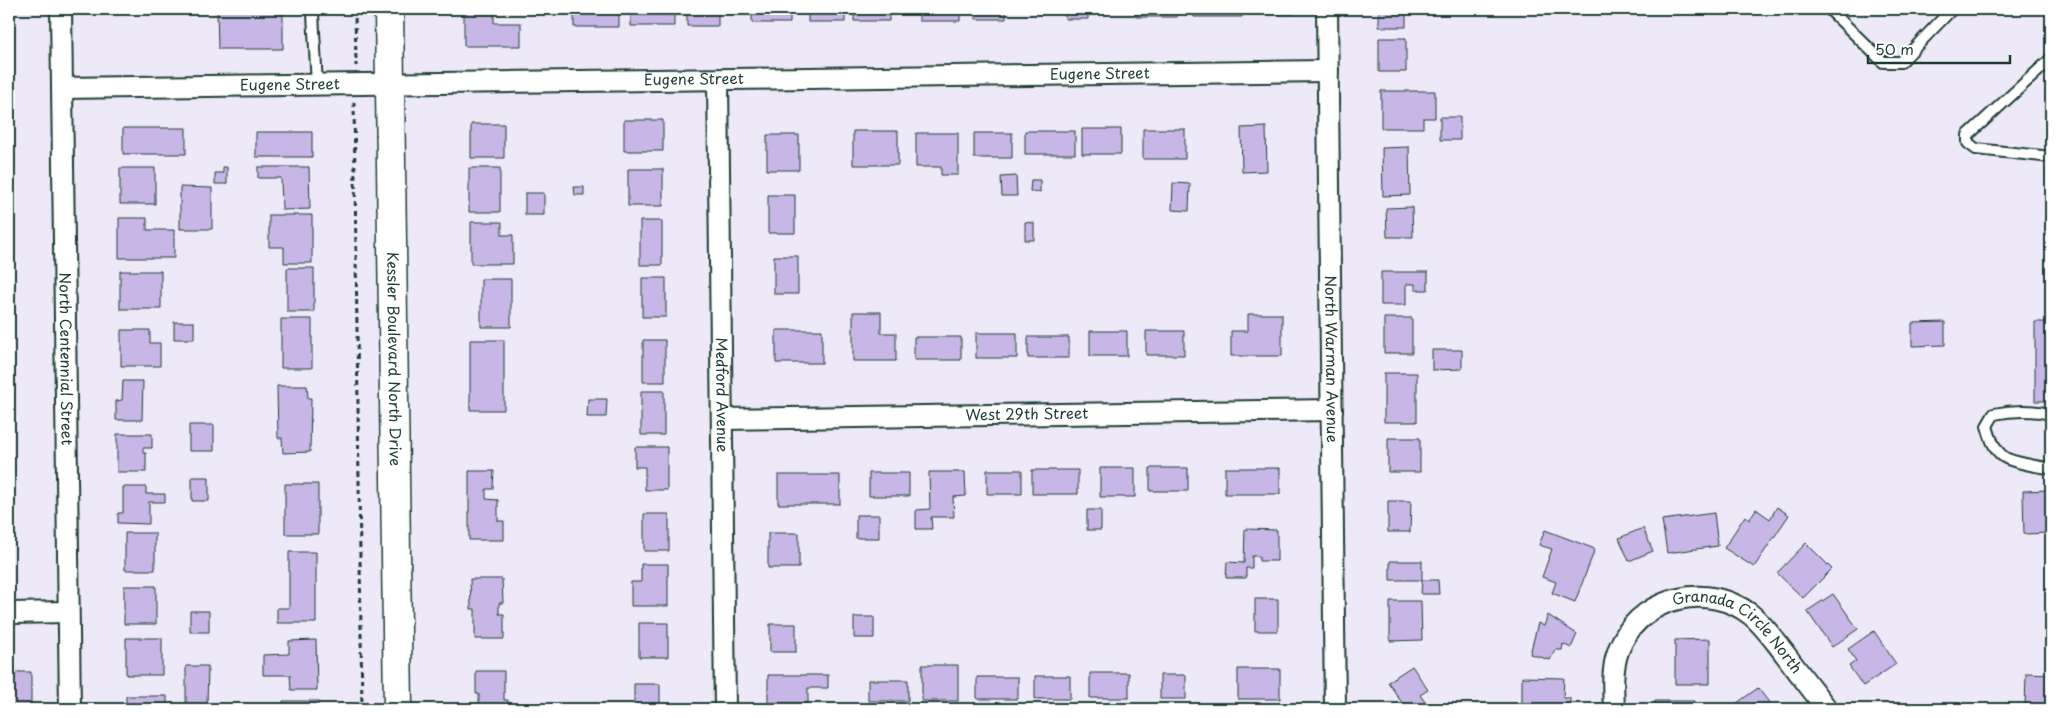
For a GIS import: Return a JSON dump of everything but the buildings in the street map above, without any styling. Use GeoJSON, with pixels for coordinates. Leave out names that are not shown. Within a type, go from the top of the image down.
{"type":"FeatureCollection","features":[{"type":"Feature","properties":{"kind":"main road","name":"Kessler Boulevard North Drive"},"geometry":{"type":"LineString","coordinates":[[389,9],[398,709]]}},
{"type":"Feature","properties":{"kind":"street","name":"North Centennial Street"},"geometry":{"type":"LineString","coordinates":[[61,9],[70,709]]}},
{"type":"Feature","properties":{"kind":"street","name":"North Warman Avenue"},"geometry":{"type":"LineString","coordinates":[[1326,9],[1335,709]]}},
{"type":"Feature","properties":{"kind":"street","name":"Eugene Street"},"geometry":{"type":"LineString","coordinates":[[62,88],[1328,71]]}},
{"type":"Feature","properties":{"kind":"street","name":"Medford Avenue"},"geometry":{"type":"LineString","coordinates":[[718,80],[725,709]]}},
{"type":"Feature","properties":{"kind":"street","name":"West 29th Street"},"geometry":{"type":"LineString","coordinates":[[722,419],[1332,410]]}},
{"type":"Feature","properties":{"kind":"street","name":"Granada Circle North"},"geometry":{"type":"LineString","coordinates":[[1614,709],[1613,674],[1616,657],[1623,640],[1634,624],[1646,613],[1669,600],[1696,596],[1726,601],[1748,613],[1767,630],[1827,709]]}},
{"type":"Feature","properties":{"kind":"street"},"geometry":{"type":"LineString","coordinates":[[9,613],[68,612]]}},
{"type":"Feature","properties":{"kind":"lane"},"geometry":{"type":"LineString","coordinates":[[1829,9],[1882,62],[1901,62],[1952,9]]}},
{"type":"Feature","properties":{"kind":"lane"},"geometry":{"type":"LineString","coordinates":[[313,14],[317,85]]}},
{"type":"Feature","properties":{"kind":"lane"},"geometry":{"type":"LineString","coordinates":[[2051,58],[1968,134],[1968,143],[1976,150],[2051,157]]}},
{"type":"Feature","properties":{"kind":"lane"},"geometry":{"type":"LineString","coordinates":[[2051,414],[2037,411],[2009,411],[1994,414],[1987,426],[1991,442],[2004,457],[2043,468],[2051,468]]}},
{"type":"Feature","properties":{"kind":"path"},"geometry":{"type":"LineString","coordinates":[[355,9],[357,84],[353,108],[359,394],[362,709]]}}]}
